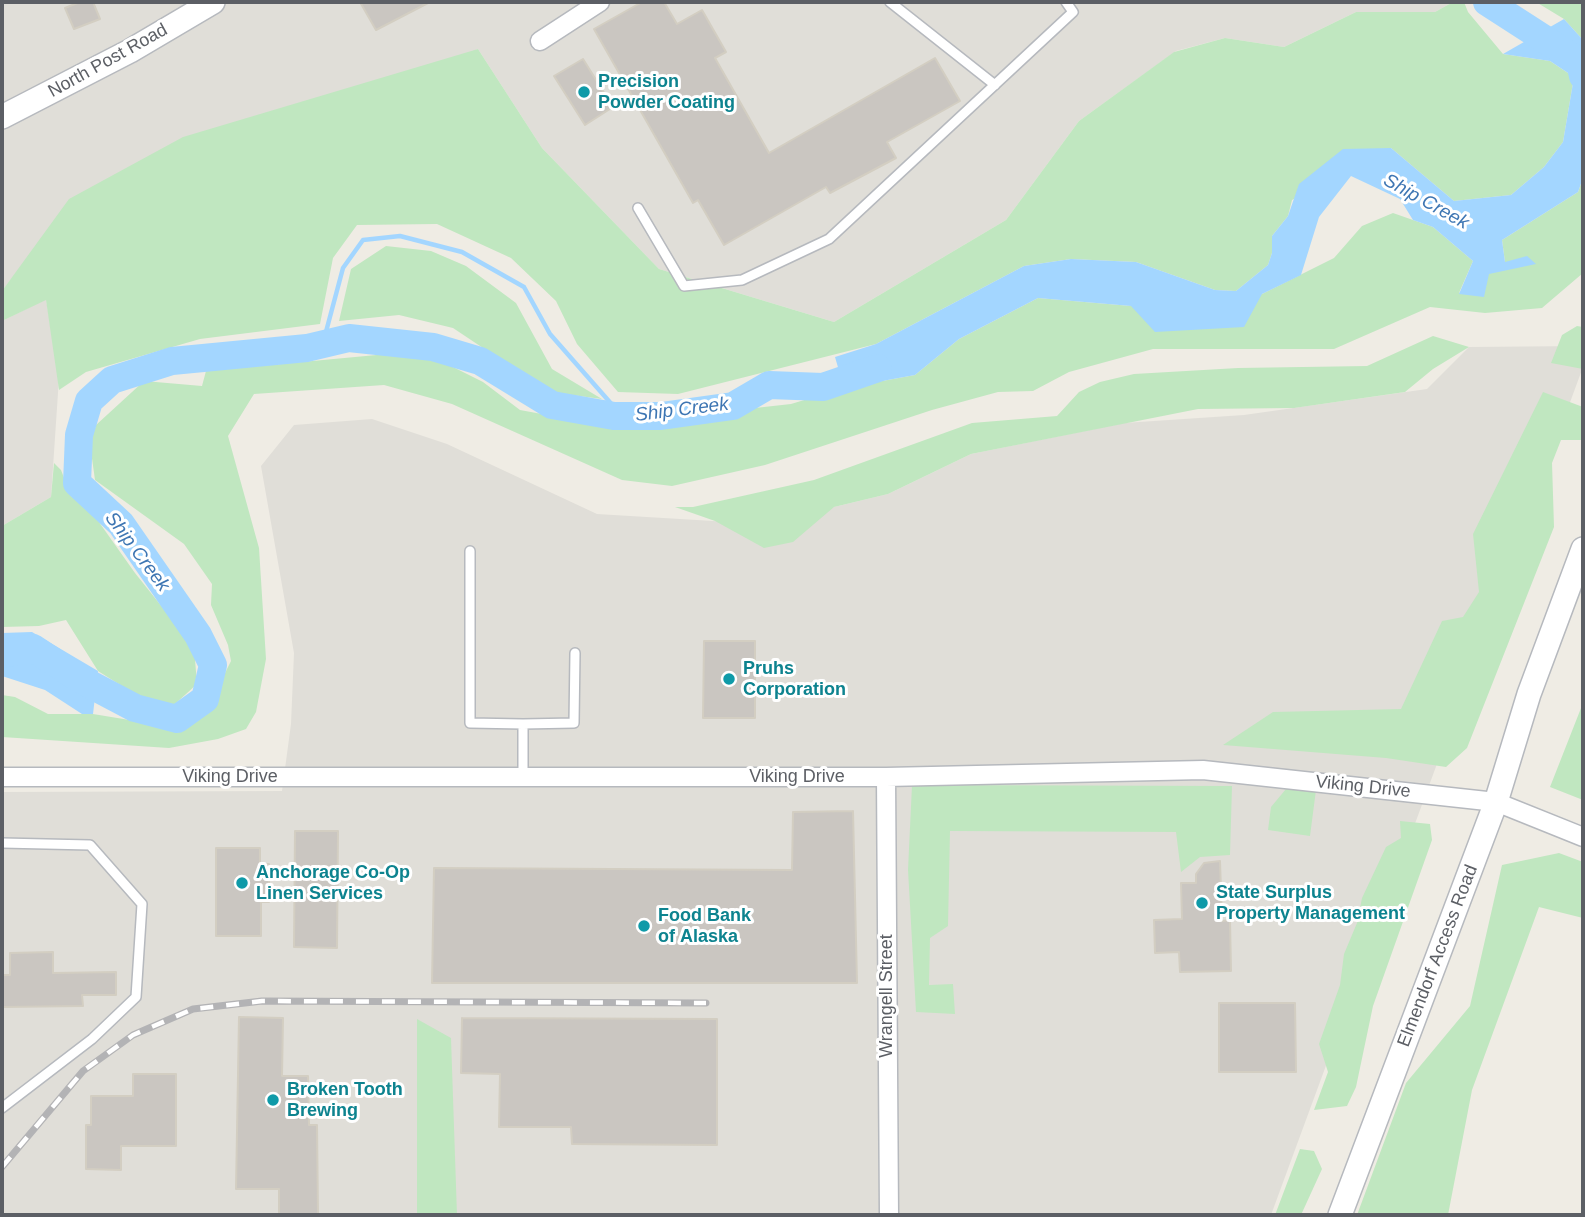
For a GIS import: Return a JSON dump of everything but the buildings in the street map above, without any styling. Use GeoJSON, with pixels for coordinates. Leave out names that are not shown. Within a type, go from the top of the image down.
{"type":"FeatureCollection","features":[{"type":"Feature","properties":{"kind":"street","name":"North Post Road"},"geometry":{"type":"LineString","coordinates":[[2,117],[118,57],[213,2]]}},
{"type":"Feature","properties":{"kind":"street"},"geometry":{"type":"LineString","coordinates":[[540,41],[600,2]]}},
{"type":"Feature","properties":{"kind":"street","name":"Elmendorf Access Road"},"geometry":{"type":"LineString","coordinates":[[1340,1215],[1496,802],[1529,694],[1583,549]]}},
{"type":"Feature","properties":{"kind":"street","name":"Viking Drive"},"geometry":{"type":"LineString","coordinates":[[2,777],[886,777],[1203,770],[1496,802],[1583,837]]}},
{"type":"Feature","properties":{"kind":"street","name":"Wrangell Street"},"geometry":{"type":"LineString","coordinates":[[886,777],[889,1215]]}},
{"type":"Feature","properties":{"kind":"lane"},"geometry":{"type":"LineString","coordinates":[[890,2],[995,85]]}},
{"type":"Feature","properties":{"kind":"lane"},"geometry":{"type":"LineString","coordinates":[[638,208],[684,286],[742,280],[829,239],[1073,12],[1066,2]]}},
{"type":"Feature","properties":{"kind":"lane"},"geometry":{"type":"LineString","coordinates":[[470,551],[470,723],[574,723],[575,653]]}},
{"type":"Feature","properties":{"kind":"lane"},"geometry":{"type":"LineString","coordinates":[[523,724],[523,777]]}},
{"type":"Feature","properties":{"kind":"lane"},"geometry":{"type":"LineString","coordinates":[[2,843],[90,845],[142,904],[136,997],[92,1039],[2,1108]]}},
{"type":"Feature","properties":{"kind":"shaded area"},"geometry":{"type":"Polygon","coordinates":[[[2,2],[1453,2],[1435,12],[1356,12],[1284,47],[1225,38],[1176,51],[1079,121],[1006,220],[834,322],[659,269],[542,148],[478,49],[31,254],[2,291],[2,2]]]}},
{"type":"Feature","properties":{"kind":"shaded area"},"geometry":{"type":"Polygon","coordinates":[[[46,299],[59,378],[51,497],[2,526],[2,321],[46,299]]]}},
{"type":"Feature","properties":{"kind":"shaded area"},"geometry":{"type":"Polygon","coordinates":[[[1583,346],[1583,367],[1271,1215],[2,1215],[2,792],[282,791],[291,724],[294,653],[261,466],[294,425],[372,419],[447,444],[597,514],[763,524],[888,494],[971,454],[1124,423],[1244,415],[1427,389],[1469,347],[1583,346]]]}},
{"type":"Feature","properties":{"kind":"green space"},"geometry":{"type":"Polygon","coordinates":[[[1453,2],[1464,2],[1468,12],[1503,54],[1550,61],[1574,77],[1563,142],[1544,167],[1511,195],[1454,201],[1391,148],[1292,200],[1288,216],[1272,236],[1272,253],[1268,265],[1236,291],[1215,290],[1136,262],[1071,259],[1024,266],[876,344],[678,394],[618,392],[577,344],[556,301],[511,258],[437,224],[357,225],[333,258],[320,324],[200,339],[86,372],[59,390],[46,300],[2,321],[2,291],[69,199],[183,137],[478,49],[542,148],[659,269],[834,322],[1006,220],[1079,121],[1174,52],[1225,38],[1284,47],[1356,12],[1435,12],[1453,2]]]}},
{"type":"Feature","properties":{"kind":"green space"},"geometry":{"type":"Polygon","coordinates":[[[1536,2],[1583,2],[1583,40],[1564,19],[1536,2]]]}},
{"type":"Feature","properties":{"kind":"green space"},"geometry":{"type":"Polygon","coordinates":[[[1583,178],[1583,273],[1542,308],[1485,313],[1430,307],[1334,349],[1153,349],[1069,372],[1033,391],[998,392],[932,410],[765,465],[672,486],[622,480],[452,404],[384,385],[254,394],[228,436],[259,548],[266,659],[256,712],[246,729],[218,739],[169,748],[2,737],[2,695],[15,697],[48,714],[93,714],[166,726],[191,720],[209,705],[231,661],[228,645],[211,605],[212,584],[184,544],[95,480],[90,444],[96,425],[144,381],[202,386],[206,371],[387,354],[439,360],[483,382],[520,410],[596,424],[680,423],[746,409],[791,404],[844,388],[915,375],[959,339],[1038,298],[1131,306],[1262,294],[1334,258],[1362,226],[1393,213],[1433,227],[1473,261],[1459,293],[1505,262],[1502,240],[1578,192],[1583,178]]]}},
{"type":"Feature","properties":{"kind":"green space"},"geometry":{"type":"Polygon","coordinates":[[[386,246],[431,251],[466,266],[516,303],[552,369],[602,399],[549,392],[453,328],[399,315],[339,321],[351,269],[386,246]]]}},
{"type":"Feature","properties":{"kind":"green space"},"geometry":{"type":"Polygon","coordinates":[[[1577,326],[1583,327],[1583,369],[1551,363],[1562,335],[1577,326]]]}},
{"type":"Feature","properties":{"kind":"green space"},"geometry":{"type":"Polygon","coordinates":[[[1433,336],[1469,347],[1433,369],[1405,392],[1294,408],[1198,409],[971,454],[888,494],[834,507],[793,542],[764,548],[715,521],[675,507],[693,507],[814,480],[972,423],[1057,416],[1079,392],[1100,382],[1134,374],[1238,368],[1367,366],[1433,336]]]}},
{"type":"Feature","properties":{"kind":"green space"},"geometry":{"type":"Polygon","coordinates":[[[1543,392],[1583,407],[1583,440],[1561,440],[1552,463],[1554,527],[1467,748],[1446,767],[1386,758],[1223,745],[1273,712],[1401,709],[1442,621],[1463,617],[1479,592],[1473,534],[1543,392]]]}},
{"type":"Feature","properties":{"kind":"green space"},"geometry":{"type":"Polygon","coordinates":[[[54,463],[61,470],[71,496],[89,508],[135,573],[194,647],[197,684],[175,704],[155,707],[98,671],[66,620],[39,626],[2,627],[2,526],[51,497],[54,463]]]}},
{"type":"Feature","properties":{"kind":"green space"},"geometry":{"type":"Polygon","coordinates":[[[1583,703],[1583,800],[1550,787],[1583,703]]]}},
{"type":"Feature","properties":{"kind":"green space"},"geometry":{"type":"Polygon","coordinates":[[[912,785],[1232,786],[1230,855],[1200,857],[1181,872],[1176,832],[950,831],[948,926],[930,938],[929,985],[953,984],[955,1014],[916,1012],[908,870],[912,785]]]}},
{"type":"Feature","properties":{"kind":"green space"},"geometry":{"type":"Polygon","coordinates":[[[1286,789],[1316,790],[1310,836],[1268,830],[1271,807],[1286,789]]]}},
{"type":"Feature","properties":{"kind":"green space"},"geometry":{"type":"Polygon","coordinates":[[[1400,821],[1430,824],[1432,840],[1373,1006],[1356,1087],[1347,1106],[1314,1110],[1328,1072],[1319,1044],[1340,985],[1344,954],[1357,923],[1362,898],[1386,847],[1401,838],[1400,821]]]}},
{"type":"Feature","properties":{"kind":"green space"},"geometry":{"type":"Polygon","coordinates":[[[1559,853],[1583,862],[1583,918],[1539,907],[1472,1090],[1448,1215],[1357,1215],[1406,1083],[1470,1006],[1502,865],[1559,853]]]}},
{"type":"Feature","properties":{"kind":"green space"},"geometry":{"type":"Polygon","coordinates":[[[417,1019],[451,1038],[457,1215],[417,1215],[417,1019]]]}},
{"type":"Feature","properties":{"kind":"green space"},"geometry":{"type":"Polygon","coordinates":[[[1300,1149],[1314,1151],[1322,1169],[1301,1215],[1275,1215],[1300,1149]]]}},
{"type":"Feature","properties":{"kind":"water"},"geometry":{"type":"Polygon","coordinates":[[[1564,19],[1583,40],[1583,178],[1578,192],[1502,240],[1505,262],[1527,256],[1536,264],[1489,274],[1484,297],[1459,294],[1473,261],[1433,227],[1413,220],[1400,199],[1351,176],[1319,217],[1301,275],[1262,294],[1244,327],[1155,332],[1131,306],[1038,298],[959,339],[915,375],[844,388],[835,357],[876,344],[1024,266],[1071,259],[1136,262],[1215,290],[1236,291],[1268,265],[1272,253],[1272,236],[1288,216],[1299,184],[1343,149],[1391,148],[1454,201],[1511,195],[1544,167],[1563,142],[1574,77],[1550,61],[1503,54],[1564,19]]]}},
{"type":"Feature","properties":{"kind":"water"},"geometry":{"type":"Polygon","coordinates":[[[32,632],[98,671],[93,714],[82,714],[45,690],[2,676],[2,633],[32,632]]]}},
{"type":"Feature","properties":{"kind":"waterway","name":"Ship Creek"},"geometry":{"type":"LineString","coordinates":[[1487,2],[1580,62],[1583,76]]}},
{"type":"Feature","properties":{"kind":"waterway"},"geometry":{"type":"LineString","coordinates":[[323,343],[343,268],[363,240],[400,236],[462,252],[524,287],[550,334],[622,416]]}},
{"type":"Feature","properties":{"kind":"waterway","name":"Ship Creek"},"geometry":{"type":"LineString","coordinates":[[2,654],[33,648],[80,679],[135,708],[177,719],[205,699],[213,665],[198,635],[121,524],[77,483],[79,435],[89,401],[112,380],[172,361],[307,348],[349,338],[433,347],[480,361],[552,405],[614,416],[661,416],[733,406],[769,385],[823,387],[878,368]]}},
{"type":"Feature","properties":{"kind":"railway"},"geometry":{"type":"LineString","coordinates":[[2,1167],[83,1071],[133,1035],[193,1009],[262,1001],[706,1003]]}},
{"type":"Feature","properties":{"kind":"place","name":"Precision Powder Coating"},"geometry":{"type":"Point","coordinates":[584,92]}},
{"type":"Feature","properties":{"kind":"place","name":"Pruhs Corporation"},"geometry":{"type":"Point","coordinates":[729,679]}},
{"type":"Feature","properties":{"kind":"place","name":"Anchorage Co-Op Linen Services"},"geometry":{"type":"Point","coordinates":[242,883]}},
{"type":"Feature","properties":{"kind":"place","name":"State Surplus Property Management"},"geometry":{"type":"Point","coordinates":[1202,903]}},
{"type":"Feature","properties":{"kind":"place","name":"Food Bank of Alaska"},"geometry":{"type":"Point","coordinates":[644,926]}},
{"type":"Feature","properties":{"kind":"place","name":"Broken Tooth Brewing"},"geometry":{"type":"Point","coordinates":[273,1100]}}]}
